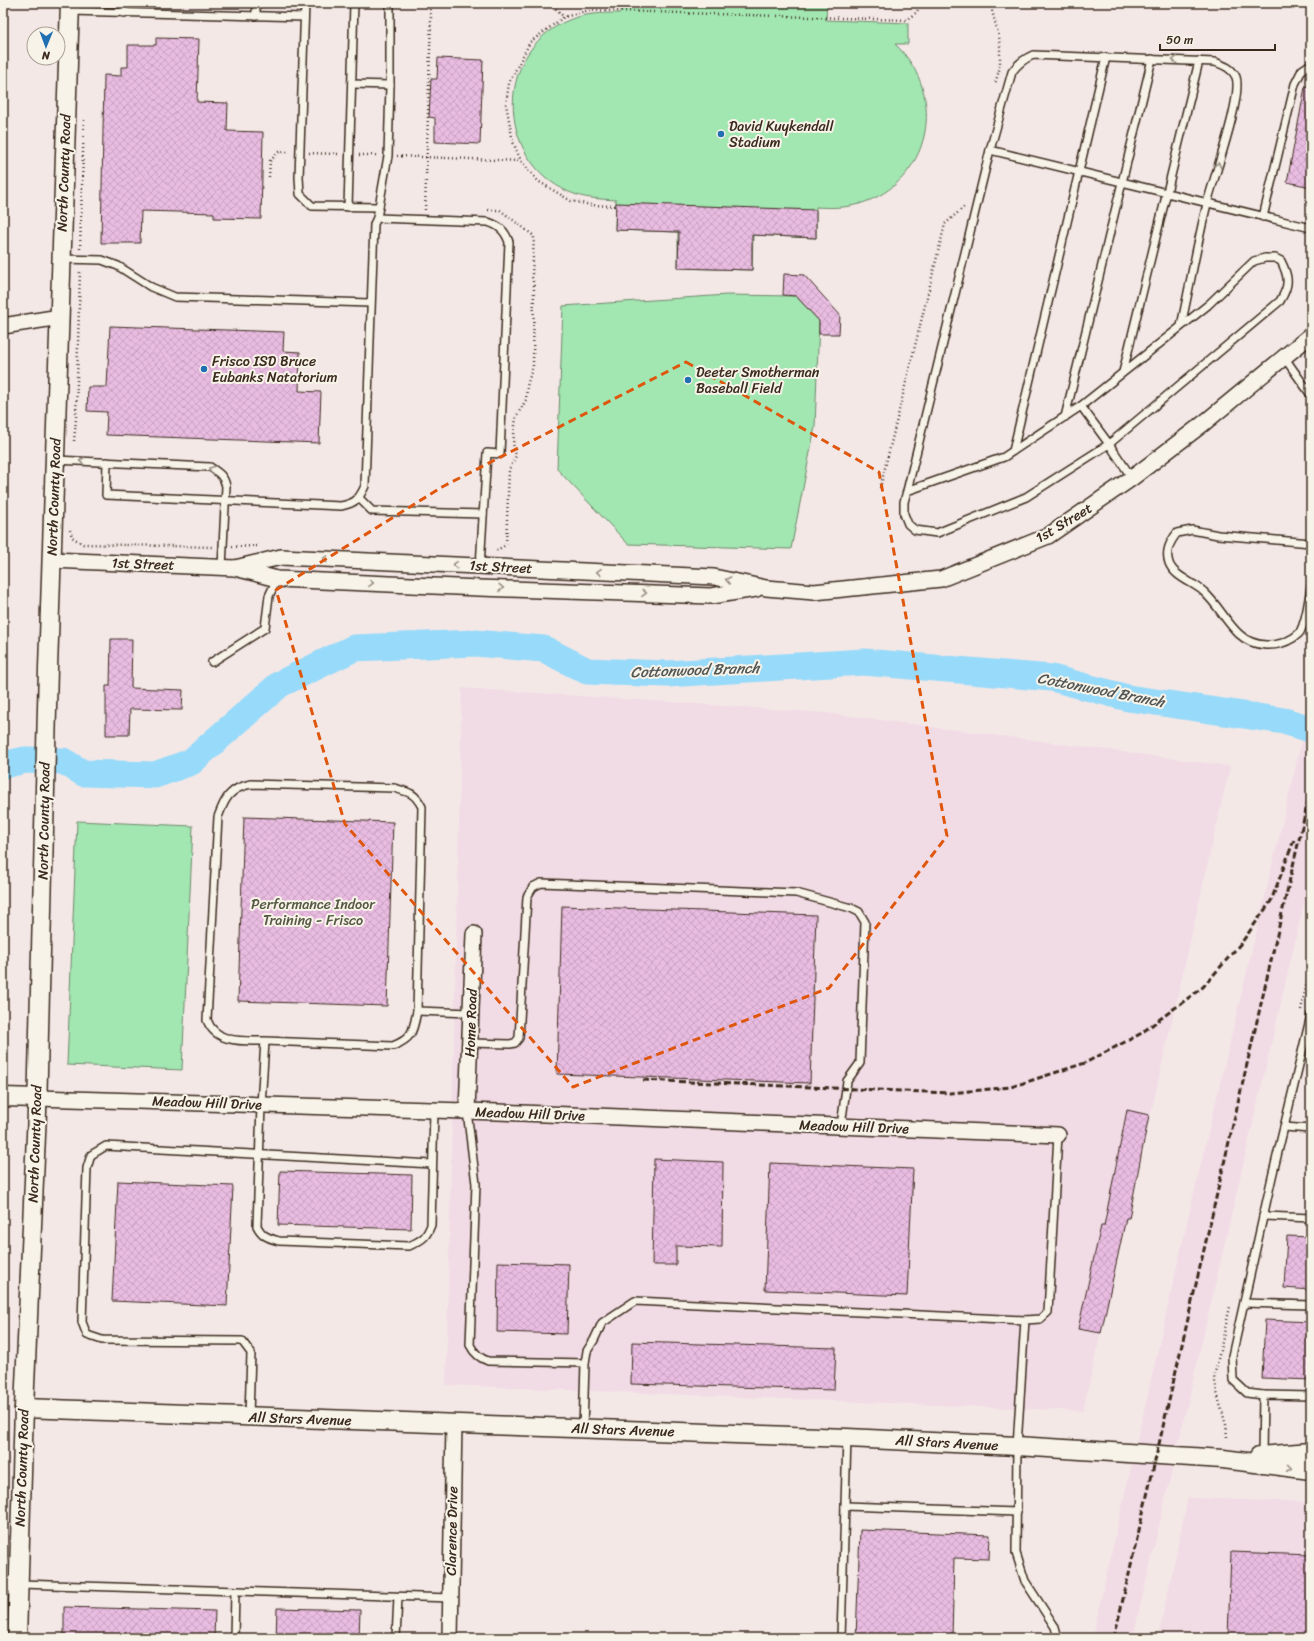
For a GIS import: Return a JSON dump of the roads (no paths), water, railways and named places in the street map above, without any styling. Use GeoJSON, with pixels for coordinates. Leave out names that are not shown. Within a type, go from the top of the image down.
{"type":"FeatureCollection","features":[{"type":"Feature","properties":{"kind":"street","name":"North County Road"},"geometry":{"type":"LineString","coordinates":[[17,1638],[11,1584],[24,1408],[37,1098],[61,259],[70,7]]}},
{"type":"Feature","properties":{"kind":"street"},"geometry":{"type":"LineString","coordinates":[[3,326],[60,317]]}},
{"type":"Feature","properties":{"kind":"street","name":"1st Street"},"geometry":{"type":"LineString","coordinates":[[229,567],[281,557],[480,559],[714,578],[766,588],[814,592],[941,579],[1048,536],[1132,478],[1204,423],[1311,335]]}},
{"type":"Feature","properties":{"kind":"street"},"geometry":{"type":"LineString","coordinates":[[479,588],[480,559]]}},
{"type":"Feature","properties":{"kind":"street","name":"1st Street"},"geometry":{"type":"LineString","coordinates":[[52,560],[229,567],[277,579],[479,588],[711,596],[766,588]]}},
{"type":"Feature","properties":{"kind":"street","name":"Home Road"},"geometry":{"type":"LineString","coordinates":[[467,1111],[474,934]]}},
{"type":"Feature","properties":{"kind":"street","name":"Meadow Hill Drive"},"geometry":{"type":"LineString","coordinates":[[3,1097],[467,1111],[1058,1135]]}},
{"type":"Feature","properties":{"kind":"street","name":"All Stars Avenue"},"geometry":{"type":"LineString","coordinates":[[24,1408],[847,1438],[1018,1446],[1223,1459],[1311,1470]]}},
{"type":"Feature","properties":{"kind":"street","name":"Clarence Drive"},"geometry":{"type":"LineString","coordinates":[[450,1638],[454,1424]]}},
{"type":"Feature","properties":{"kind":"street","name":"All Stars Avenue"},"geometry":{"type":"LineString","coordinates":[[1223,1459],[1311,1452]]}},
{"type":"Feature","properties":{"kind":"lane"},"geometry":{"type":"LineString","coordinates":[[124,3],[124,13]]}},
{"type":"Feature","properties":{"kind":"lane"},"geometry":{"type":"LineString","coordinates":[[256,3],[256,16]]}},
{"type":"Feature","properties":{"kind":"lane"},"geometry":{"type":"LineString","coordinates":[[304,3],[299,177],[300,194],[312,206],[379,207]]}},
{"type":"Feature","properties":{"kind":"lane"},"geometry":{"type":"LineString","coordinates":[[348,207],[354,3]]}},
{"type":"Feature","properties":{"kind":"lane"},"geometry":{"type":"LineString","coordinates":[[107,462],[106,496],[341,506],[349,504],[359,498],[365,486],[370,303],[374,224],[377,218],[388,156],[390,3]]}},
{"type":"Feature","properties":{"kind":"lane"},"geometry":{"type":"LineString","coordinates":[[70,7],[124,13],[304,17]]}},
{"type":"Feature","properties":{"kind":"lane"},"geometry":{"type":"LineString","coordinates":[[907,491],[1004,457],[1065,417],[1080,406],[1182,326],[1208,305],[1254,261],[1265,258],[1275,258],[1281,261],[1286,272],[1287,290],[1280,301],[1109,444],[1026,497],[937,533],[915,530],[908,524],[904,514],[904,502],[990,150],[1012,72],[1018,64],[1033,55],[1214,62],[1230,68],[1236,77],[1237,94],[1232,117],[1207,203],[1182,326]]}},
{"type":"Feature","properties":{"kind":"lane"},"geometry":{"type":"LineString","coordinates":[[1013,451],[1106,57]]}},
{"type":"Feature","properties":{"kind":"lane"},"geometry":{"type":"LineString","coordinates":[[1065,417],[1152,59]]}},
{"type":"Feature","properties":{"kind":"lane"},"geometry":{"type":"LineString","coordinates":[[1123,372],[1199,61]]}},
{"type":"Feature","properties":{"kind":"lane"},"geometry":{"type":"LineString","coordinates":[[1263,217],[1295,84],[1302,70],[1311,64]]}},
{"type":"Feature","properties":{"kind":"lane"},"geometry":{"type":"LineString","coordinates":[[352,84],[390,85]]}},
{"type":"Feature","properties":{"kind":"lane"},"geometry":{"type":"LineString","coordinates":[[990,150],[1311,228]]}},
{"type":"Feature","properties":{"kind":"lane"},"geometry":{"type":"LineString","coordinates":[[377,218],[488,222],[496,224],[506,235],[508,242],[500,454],[487,453],[480,559]]}},
{"type":"Feature","properties":{"kind":"lane"},"geometry":{"type":"LineString","coordinates":[[61,259],[102,260],[118,266],[151,287],[176,297],[370,303]]}},
{"type":"Feature","properties":{"kind":"lane"},"geometry":{"type":"LineString","coordinates":[[1284,357],[1311,395]]}},
{"type":"Feature","properties":{"kind":"lane"},"geometry":{"type":"LineString","coordinates":[[1080,406],[1109,444],[1132,478]]}},
{"type":"Feature","properties":{"kind":"lane"},"geometry":{"type":"LineString","coordinates":[[55,460],[210,467],[220,473],[224,479],[226,501],[223,548],[229,567]]}},
{"type":"Feature","properties":{"kind":"lane"},"geometry":{"type":"LineString","coordinates":[[359,498],[372,511],[483,514]]}},
{"type":"Feature","properties":{"kind":"lane"},"geometry":{"type":"LineString","coordinates":[[1311,543],[1218,535],[1192,530],[1178,533],[1172,540],[1167,553],[1170,565],[1182,578],[1204,591],[1241,636],[1255,643],[1270,646],[1284,644],[1299,634],[1304,622],[1311,587]]}},
{"type":"Feature","properties":{"kind":"lane"},"geometry":{"type":"LineString","coordinates":[[212,662],[265,628],[269,596],[277,579]]}},
{"type":"Feature","properties":{"kind":"lane"},"geometry":{"type":"LineString","coordinates":[[251,784],[394,788],[411,793],[418,799],[422,807],[417,1011],[410,1036],[405,1041],[393,1046],[265,1041],[236,1041],[220,1036],[210,1027],[207,1020],[218,817],[223,803],[232,791],[242,786],[251,784]]}},
{"type":"Feature","properties":{"kind":"lane"},"geometry":{"type":"LineString","coordinates":[[470,1043],[510,1044],[516,1043],[519,1038],[527,897],[533,887],[541,883],[796,893],[851,908],[860,912],[865,922],[860,1063],[847,1081],[841,1126]]}},
{"type":"Feature","properties":{"kind":"lane"},"geometry":{"type":"LineString","coordinates":[[417,1011],[471,1013]]}},
{"type":"Feature","properties":{"kind":"lane"},"geometry":{"type":"LineString","coordinates":[[1311,1015],[1309,1032],[1284,1127],[1232,1356],[1233,1380],[1247,1393],[1263,1395],[1311,1396]]}},
{"type":"Feature","properties":{"kind":"lane"},"geometry":{"type":"LineString","coordinates":[[265,1041],[261,1105],[257,1226],[261,1234],[267,1238],[279,1241],[409,1246],[428,1235],[431,1225],[434,1110]]}},
{"type":"Feature","properties":{"kind":"lane"},"geometry":{"type":"LineString","coordinates":[[467,1111],[476,1184],[470,1345],[474,1353],[482,1359],[488,1361],[585,1363]]}},
{"type":"Feature","properties":{"kind":"lane"},"geometry":{"type":"LineString","coordinates":[[1284,1127],[1311,1129]]}},
{"type":"Feature","properties":{"kind":"lane"},"geometry":{"type":"LineString","coordinates":[[583,1429],[585,1363],[587,1351],[602,1323],[635,1301],[1026,1320],[1040,1319],[1048,1312],[1058,1135]]}},
{"type":"Feature","properties":{"kind":"lane"},"geometry":{"type":"LineString","coordinates":[[249,1417],[251,1353],[242,1341],[102,1340],[88,1335],[82,1322],[87,1168],[91,1155],[106,1146],[432,1164]]}},
{"type":"Feature","properties":{"kind":"lane"},"geometry":{"type":"LineString","coordinates":[[1263,1216],[1311,1218]]}},
{"type":"Feature","properties":{"kind":"lane"},"geometry":{"type":"LineString","coordinates":[[1244,1303],[1311,1305]]}},
{"type":"Feature","properties":{"kind":"lane"},"geometry":{"type":"LineString","coordinates":[[1026,1320],[1018,1446],[1016,1553],[1024,1581],[1055,1627],[1058,1638]]}},
{"type":"Feature","properties":{"kind":"lane"},"geometry":{"type":"LineString","coordinates":[[1262,1456],[1263,1395]]}},
{"type":"Feature","properties":{"kind":"lane"},"geometry":{"type":"LineString","coordinates":[[841,1638],[847,1438]]}},
{"type":"Feature","properties":{"kind":"lane"},"geometry":{"type":"LineString","coordinates":[[845,1506],[1017,1512]]}},
{"type":"Feature","properties":{"kind":"lane"},"geometry":{"type":"LineString","coordinates":[[11,1584],[451,1598]]}},
{"type":"Feature","properties":{"kind":"lane"},"geometry":{"type":"LineString","coordinates":[[234,1638],[235,1592]]}},
{"type":"Feature","properties":{"kind":"lane"},"geometry":{"type":"LineString","coordinates":[[396,1638],[398,1597]]}},
{"type":"Feature","properties":{"kind":"waterway","name":"Cottonwood Branch"},"geometry":{"type":"LineString","coordinates":[[3,765],[25,760],[63,761],[83,773],[155,775],[191,762],[280,684],[354,648],[475,643],[544,649],[587,671],[666,674],[864,662],[1052,678],[1128,698],[1284,721],[1311,729]]}},
{"type":"Feature","properties":{"kind":"railway"},"geometry":{"type":"LineString","coordinates":[[1114,1638],[1311,788]]}},
{"type":"Feature","properties":{"kind":"railway"},"geometry":{"type":"LineString","coordinates":[[643,1080],[950,1093],[1011,1087],[1085,1063],[1140,1034],[1203,987],[1242,942],[1271,901],[1294,840]]}},
{"type":"Feature","properties":{"kind":"place","name":"David Kuykendall Stadium"},"geometry":{"type":"Point","coordinates":[721,134]}},
{"type":"Feature","properties":{"kind":"place","name":"Frisco ISD Bruce Eubanks Natatorium"},"geometry":{"type":"Point","coordinates":[204,369]}},
{"type":"Feature","properties":{"kind":"place","name":"Deeter Smotherman Baseball Field"},"geometry":{"type":"Point","coordinates":[688,380]}},
{"type":"Feature","properties":{"kind":"park label","name":"Performance Indoor Training - Frisco"},"geometry":{"type":"Point","coordinates":[313,912]}}]}
